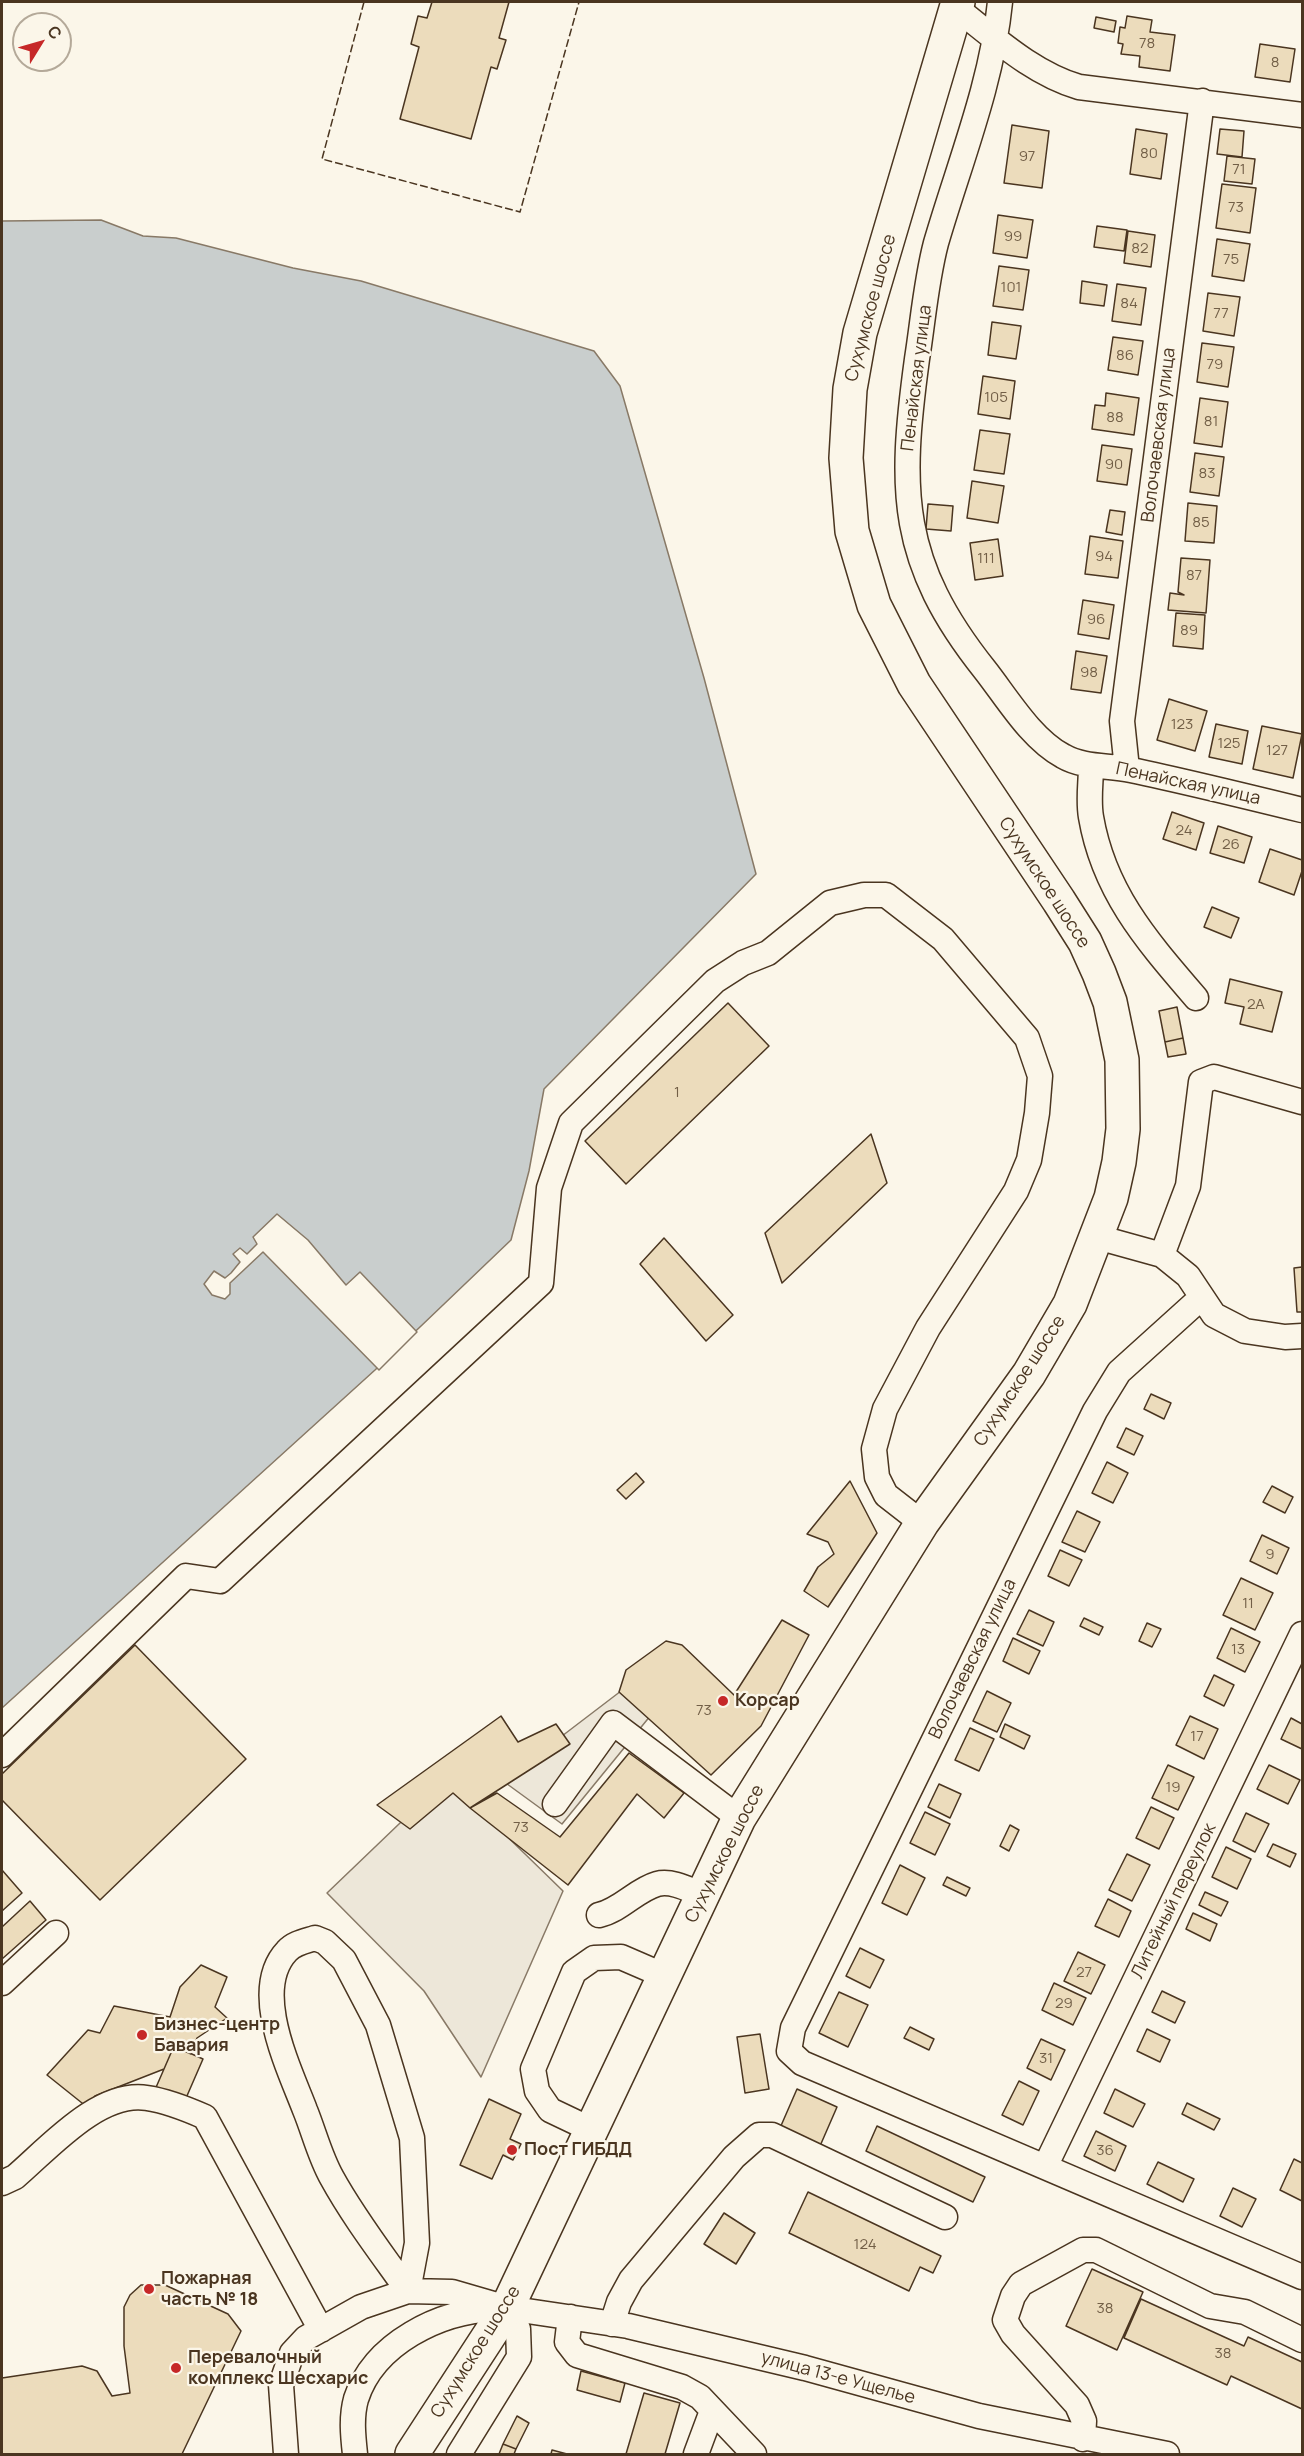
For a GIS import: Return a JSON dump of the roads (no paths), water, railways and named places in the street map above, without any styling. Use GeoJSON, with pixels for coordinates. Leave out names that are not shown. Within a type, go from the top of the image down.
{"type":"FeatureCollection","features":[{"type":"Feature","properties":{"kind":"highway","name":"Сухумское шоссе"},"geometry":{"type":"LineString","coordinates":[[412,2454],[507,2308],[739,1818],[922,1523],[1034,1365],[1070,1304],[1111,1198],[1123,1129],[1122,1060],[1110,1002],[1085,942],[914,684],[874,605],[852,531],[846,458],[850,389],[860,333],[957,5]]}},
{"type":"Feature","properties":{"kind":"street","name":"Пенайская улица"},"geometry":{"type":"LineString","coordinates":[[1000,2],[996,40],[935,248],[908,428],[907,483],[912,532],[927,577],[946,616],[976,658],[1034,731],[1063,756],[1091,766],[1127,769],[1302,810]]}},
{"type":"Feature","properties":{"kind":"street"},"geometry":{"type":"LineString","coordinates":[[957,5],[996,40],[1057,81],[1079,87],[1302,115]]}},
{"type":"Feature","properties":{"kind":"street","name":"Волочаевская улица"},"geometry":{"type":"LineString","coordinates":[[1127,769],[1122,721],[1202,101]]}},
{"type":"Feature","properties":{"kind":"street"},"geometry":{"type":"LineString","coordinates":[[1091,766],[1090,814],[1097,842],[1117,894],[1146,940],[1197,998]]}},
{"type":"Feature","properties":{"kind":"street"},"geometry":{"type":"LineString","coordinates":[[2,1755],[186,1576],[220,1581],[542,1283],[549,1188],[571,1123],[715,981],[743,963],[768,953],[830,903],[864,895],[886,895],[943,939],[1027,1038],[1040,1076],[1037,1113],[1025,1171],[1016,1191],[928,1328],[885,1409],[873,1449],[877,1477],[886,1495],[922,1523]]}},
{"type":"Feature","properties":{"kind":"street"},"geometry":{"type":"LineString","coordinates":[[1162,1255],[1188,1186],[1202,1082],[1214,1077],[1302,1102]]}},
{"type":"Feature","properties":{"kind":"street"},"geometry":{"type":"LineString","coordinates":[[1097,1237],[1162,1255],[1188,1276],[1214,1315],[1245,1331],[1285,1337],[1302,1336]]}},
{"type":"Feature","properties":{"kind":"street","name":"Волочаевская улица"},"geometry":{"type":"LineString","coordinates":[[1045,2167],[802,2063],[789,2051],[793,2028],[1095,1411],[1119,1372],[1202,1297]]}},
{"type":"Feature","properties":{"kind":"street","name":"Литейный переулок"},"geometry":{"type":"LineString","coordinates":[[1045,2167],[1302,1634]]}},
{"type":"Feature","properties":{"kind":"street"},"geometry":{"type":"LineString","coordinates":[[555,1804],[613,1723],[739,1818]]}},
{"type":"Feature","properties":{"kind":"street"},"geometry":{"type":"LineString","coordinates":[[599,1915],[609,1912],[658,1884],[675,1885],[703,1895]]}},
{"type":"Feature","properties":{"kind":"street"},"geometry":{"type":"LineString","coordinates":[[2,1983],[56,1933]]}},
{"type":"Feature","properties":{"kind":"street"},"geometry":{"type":"LineString","coordinates":[[315,1938],[326,1942],[344,1960],[378,2025],[412,2138],[417,2243],[408,2291],[355,2217],[330,2175],[290,2072],[271,2009],[272,1983],[287,1951],[297,1943],[315,1938]]}},
{"type":"Feature","properties":{"kind":"street"},"geometry":{"type":"LineString","coordinates":[[592,2130],[550,2110],[537,2091],[533,2069],[574,1972],[594,1958],[621,1957],[665,1976]]}},
{"type":"Feature","properties":{"kind":"street"},"geometry":{"type":"LineString","coordinates":[[2,2182],[15,2177],[89,2113],[114,2102],[146,2097],[205,2117],[321,2330]]}},
{"type":"Feature","properties":{"kind":"street"},"geometry":{"type":"LineString","coordinates":[[612,2324],[619,2302],[631,2280],[734,2157],[759,2135],[772,2135],[945,2217]]}},
{"type":"Feature","properties":{"kind":"street"},"geometry":{"type":"LineString","coordinates":[[1045,2167],[1302,2277]]}},
{"type":"Feature","properties":{"kind":"street"},"geometry":{"type":"LineString","coordinates":[[1083,2439],[1084,2421],[1077,2405],[1013,2334],[1005,2320],[1013,2296],[1021,2284],[1083,2250],[1096,2250],[1210,2306],[1245,2312],[1302,2340]]}},
{"type":"Feature","properties":{"kind":"street"},"geometry":{"type":"LineString","coordinates":[[286,2454],[281,2385],[292,2354],[306,2338],[361,2307],[408,2291],[452,2292],[507,2308],[518,2329],[519,2357],[459,2454]]}},
{"type":"Feature","properties":{"kind":"street"},"geometry":{"type":"LineString","coordinates":[[355,2454],[353,2428],[356,2401],[376,2361],[406,2337],[437,2321],[478,2309],[507,2308]]}},
{"type":"Feature","properties":{"kind":"street","name":"улица 13-е Ущелье"},"geometry":{"type":"LineString","coordinates":[[507,2308],[612,2324],[794,2366],[979,2416],[1083,2439],[1167,2454]]}},
{"type":"Feature","properties":{"kind":"street"},"geometry":{"type":"LineString","coordinates":[[570,2317],[567,2342],[577,2355],[682,2387],[700,2397],[754,2454]]}},
{"type":"Feature","properties":{"kind":"street"},"geometry":{"type":"LineString","coordinates":[[696,2454],[712,2410]]}},
{"type":"Feature","properties":{"kind":"place","name":"Корсар"},"geometry":{"type":"Point","coordinates":[723,1701]}},
{"type":"Feature","properties":{"kind":"place","name":"Бизнес-центр Бавария"},"geometry":{"type":"Point","coordinates":[142,2035]}},
{"type":"Feature","properties":{"kind":"place","name":"Пост ГИБДД"},"geometry":{"type":"Point","coordinates":[512,2150]}},
{"type":"Feature","properties":{"kind":"place","name":"Пожарная часть № 18"},"geometry":{"type":"Point","coordinates":[149,2289]}},
{"type":"Feature","properties":{"kind":"place","name":"Перевалочный комплекс Шесхарис"},"geometry":{"type":"Point","coordinates":[176,2368]}}]}
